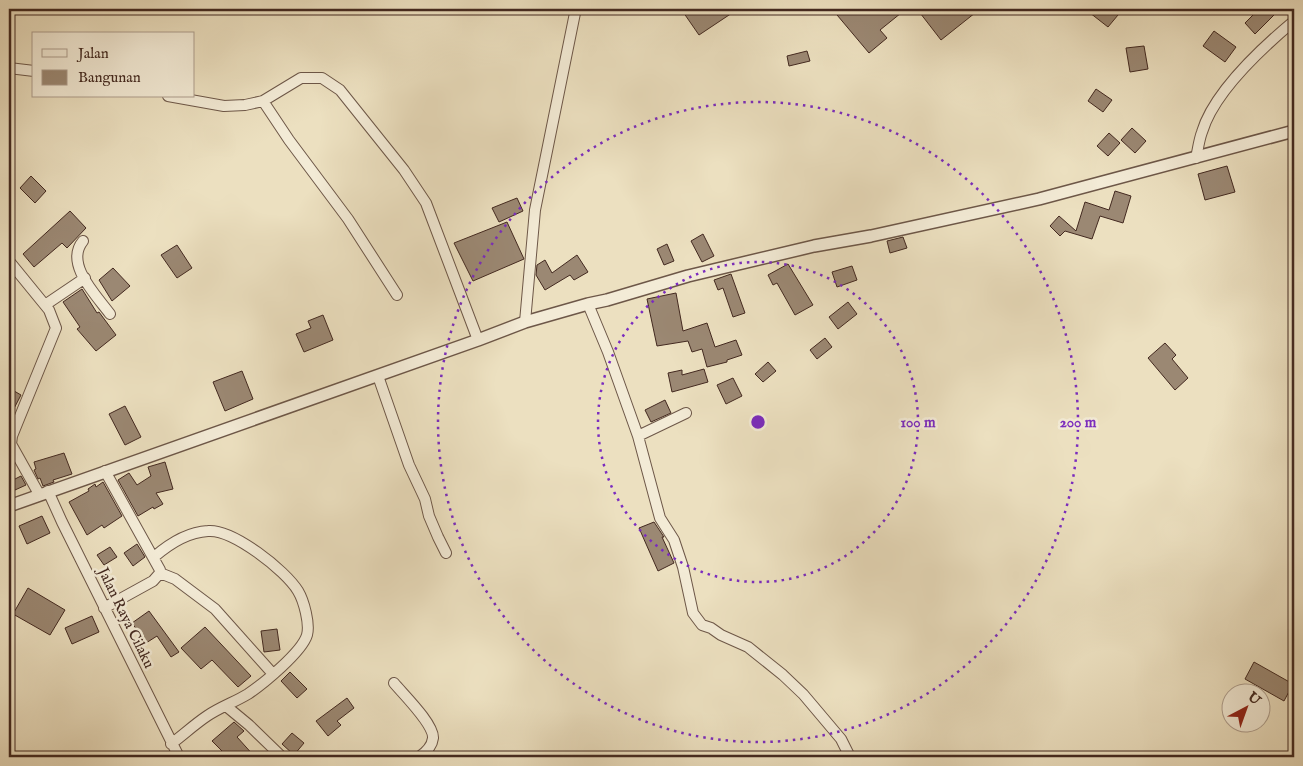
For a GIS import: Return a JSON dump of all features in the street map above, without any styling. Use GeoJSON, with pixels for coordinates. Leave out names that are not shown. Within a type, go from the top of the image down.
{"type":"FeatureCollection","features":[{"type":"Feature","properties":{"kind":"street"},"geometry":{"type":"LineString","coordinates":[[525,322],[535,210],[575,13],[574,9]]}},
{"type":"Feature","properties":{"kind":"street"},"geometry":{"type":"LineString","coordinates":[[1196,158],[1202,131],[1213,108],[1241,71],[1294,20]]}},
{"type":"Feature","properties":{"kind":"street"},"geometry":{"type":"LineString","coordinates":[[9,68],[32,71]]}},
{"type":"Feature","properties":{"kind":"street"},"geometry":{"type":"LineString","coordinates":[[179,98],[224,106],[245,105],[263,101],[301,78],[322,78],[340,90],[404,170],[426,203],[478,340]]}},
{"type":"Feature","properties":{"kind":"street"},"geometry":{"type":"LineString","coordinates":[[263,101],[348,219],[397,295]]}},
{"type":"Feature","properties":{"kind":"street"},"geometry":{"type":"LineString","coordinates":[[9,506],[525,322],[697,274],[814,246],[871,236],[1039,199],[1196,158],[1238,144],[1294,131]]}},
{"type":"Feature","properties":{"kind":"street"},"geometry":{"type":"LineString","coordinates":[[83,241],[77,252],[77,260],[85,278],[110,314]]}},
{"type":"Feature","properties":{"kind":"street"},"geometry":{"type":"LineString","coordinates":[[9,261],[45,305],[54,320],[56,328],[10,444]]}},
{"type":"Feature","properties":{"kind":"street"},"geometry":{"type":"LineString","coordinates":[[45,305],[85,278]]}},
{"type":"Feature","properties":{"kind":"street"},"geometry":{"type":"LineString","coordinates":[[588,304],[608,352],[638,436],[660,518],[674,540],[683,567],[693,613],[702,625],[748,647],[783,674],[836,732],[850,757]]}},
{"type":"Feature","properties":{"kind":"street"},"geometry":{"type":"LineString","coordinates":[[378,376],[409,465],[446,553]]}},
{"type":"Feature","properties":{"kind":"street"},"geometry":{"type":"LineString","coordinates":[[638,436],[686,413]]}},
{"type":"Feature","properties":{"kind":"street","name":"Jalan Raya Cilaku"},"geometry":{"type":"LineString","coordinates":[[10,444],[62,522],[179,757]]}},
{"type":"Feature","properties":{"kind":"street"},"geometry":{"type":"LineString","coordinates":[[105,471],[159,565],[160,573]]}},
{"type":"Feature","properties":{"kind":"street"},"geometry":{"type":"LineString","coordinates":[[154,556],[183,537],[208,530],[236,539],[264,557],[298,591],[307,624],[307,636],[301,647],[273,674],[247,694],[208,715],[171,744]]}},
{"type":"Feature","properties":{"kind":"street"},"geometry":{"type":"LineString","coordinates":[[104,608],[152,581],[160,573]]}},
{"type":"Feature","properties":{"kind":"street"},"geometry":{"type":"LineString","coordinates":[[160,573],[175,579],[215,609],[273,674]]}},
{"type":"Feature","properties":{"kind":"street"},"geometry":{"type":"LineString","coordinates":[[394,683],[431,729],[433,738],[429,748],[419,757]]}},
{"type":"Feature","properties":{"kind":"street"},"geometry":{"type":"LineString","coordinates":[[226,706],[282,757]]}},
{"type":"Feature","properties":{"kind":"building"},"geometry":{"type":"Polygon","coordinates":[[[681,9],[738,9],[699,35],[681,9]]]}},
{"type":"Feature","properties":{"kind":"building"},"geometry":{"type":"Polygon","coordinates":[[[832,9],[906,9],[880,30],[887,38],[869,53],[832,9]]]}},
{"type":"Feature","properties":{"kind":"building"},"geometry":{"type":"Polygon","coordinates":[[[917,9],[980,9],[941,40],[917,9]]]}},
{"type":"Feature","properties":{"kind":"building"},"geometry":{"type":"Polygon","coordinates":[[[1085,9],[1123,9],[1108,27],[1085,9]]]}},
{"type":"Feature","properties":{"kind":"building"},"geometry":{"type":"Polygon","coordinates":[[[1259,9],[1280,9],[1255,34],[1245,23],[1259,9]]]}},
{"type":"Feature","properties":{"kind":"building"},"geometry":{"type":"Polygon","coordinates":[[[1214,31],[1236,47],[1225,62],[1203,46],[1214,31]]]}},
{"type":"Feature","properties":{"kind":"building"},"geometry":{"type":"Polygon","coordinates":[[[1144,46],[1148,69],[1130,72],[1126,48],[1144,46]]]}},
{"type":"Feature","properties":{"kind":"building"},"geometry":{"type":"Polygon","coordinates":[[[807,51],[810,61],[789,66],[787,56],[807,51]]]}},
{"type":"Feature","properties":{"kind":"building"},"geometry":{"type":"Polygon","coordinates":[[[1096,89],[1112,100],[1103,112],[1088,101],[1096,89]]]}},
{"type":"Feature","properties":{"kind":"building"},"geometry":{"type":"Polygon","coordinates":[[[1132,128],[1146,141],[1135,153],[1121,140],[1132,128]]]}},
{"type":"Feature","properties":{"kind":"building"},"geometry":{"type":"Polygon","coordinates":[[[1109,133],[1120,143],[1108,156],[1097,146],[1109,133]]]}},
{"type":"Feature","properties":{"kind":"building"},"geometry":{"type":"Polygon","coordinates":[[[1227,166],[1235,192],[1205,200],[1198,174],[1227,166]]]}},
{"type":"Feature","properties":{"kind":"building"},"geometry":{"type":"Polygon","coordinates":[[[31,176],[46,191],[35,203],[20,188],[31,176]]]}},
{"type":"Feature","properties":{"kind":"building"},"geometry":{"type":"Polygon","coordinates":[[[1115,191],[1131,196],[1123,223],[1100,216],[1092,239],[1065,231],[1060,236],[1050,226],[1059,216],[1076,231],[1085,202],[1109,210],[1115,191]]]}},
{"type":"Feature","properties":{"kind":"building"},"geometry":{"type":"Polygon","coordinates":[[[517,198],[523,211],[499,222],[492,208],[517,198]]]}},
{"type":"Feature","properties":{"kind":"building"},"geometry":{"type":"Polygon","coordinates":[[[70,211],[86,228],[67,248],[62,243],[34,267],[23,254],[70,211]]]}},
{"type":"Feature","properties":{"kind":"building"},"geometry":{"type":"Polygon","coordinates":[[[507,222],[524,259],[473,281],[454,243],[507,222]]]}},
{"type":"Feature","properties":{"kind":"building"},"geometry":{"type":"Polygon","coordinates":[[[703,234],[714,256],[702,262],[691,241],[703,234]]]}},
{"type":"Feature","properties":{"kind":"building"},"geometry":{"type":"Polygon","coordinates":[[[903,237],[907,248],[890,253],[887,241],[903,237]]]}},
{"type":"Feature","properties":{"kind":"building"},"geometry":{"type":"Polygon","coordinates":[[[667,244],[674,261],[664,265],[657,249],[667,244]]]}},
{"type":"Feature","properties":{"kind":"building"},"geometry":{"type":"Polygon","coordinates":[[[177,245],[192,268],[177,278],[161,255],[177,245]]]}},
{"type":"Feature","properties":{"kind":"building"},"geometry":{"type":"Polygon","coordinates":[[[577,255],[588,272],[574,280],[570,275],[545,290],[536,275],[537,265],[545,260],[552,273],[577,255]]]}},
{"type":"Feature","properties":{"kind":"building"},"geometry":{"type":"Polygon","coordinates":[[[788,264],[813,305],[795,315],[777,283],[773,285],[768,275],[788,264]]]}},
{"type":"Feature","properties":{"kind":"building"},"geometry":{"type":"Polygon","coordinates":[[[852,266],[857,280],[837,287],[832,272],[852,266]]]}},
{"type":"Feature","properties":{"kind":"building"},"geometry":{"type":"Polygon","coordinates":[[[113,268],[130,286],[112,301],[99,280],[113,268]]]}},
{"type":"Feature","properties":{"kind":"building"},"geometry":{"type":"Polygon","coordinates":[[[731,274],[745,313],[733,317],[723,288],[718,290],[714,280],[731,274]]]}},
{"type":"Feature","properties":{"kind":"building"},"geometry":{"type":"Polygon","coordinates":[[[82,289],[97,313],[99,312],[116,335],[96,351],[77,329],[80,327],[63,302],[82,289]]]}},
{"type":"Feature","properties":{"kind":"building"},"geometry":{"type":"Polygon","coordinates":[[[676,293],[683,331],[707,323],[715,347],[736,340],[742,355],[727,360],[727,362],[707,367],[702,349],[692,352],[688,341],[657,346],[647,299],[676,293]]]}},
{"type":"Feature","properties":{"kind":"building"},"geometry":{"type":"Polygon","coordinates":[[[848,302],[857,314],[838,329],[829,317],[848,302]]]}},
{"type":"Feature","properties":{"kind":"building"},"geometry":{"type":"Polygon","coordinates":[[[323,315],[333,340],[304,352],[296,334],[311,328],[308,321],[323,315]]]}},
{"type":"Feature","properties":{"kind":"building"},"geometry":{"type":"Polygon","coordinates":[[[825,338],[832,347],[817,359],[810,350],[825,338]]]}},
{"type":"Feature","properties":{"kind":"building"},"geometry":{"type":"Polygon","coordinates":[[[1165,343],[1176,355],[1172,359],[1188,378],[1175,390],[1148,358],[1165,343]]]}},
{"type":"Feature","properties":{"kind":"building"},"geometry":{"type":"Polygon","coordinates":[[[768,362],[776,371],[763,382],[755,374],[768,362]]]}},
{"type":"Feature","properties":{"kind":"building"},"geometry":{"type":"Polygon","coordinates":[[[704,369],[708,382],[672,392],[668,373],[682,370],[682,375],[704,369]]]}},
{"type":"Feature","properties":{"kind":"building"},"geometry":{"type":"Polygon","coordinates":[[[242,371],[253,399],[225,411],[213,382],[242,371]]]}},
{"type":"Feature","properties":{"kind":"building"},"geometry":{"type":"Polygon","coordinates":[[[733,378],[742,396],[726,404],[717,385],[733,378]]]}},
{"type":"Feature","properties":{"kind":"building"},"geometry":{"type":"Polygon","coordinates":[[[9,388],[21,395],[9,418],[9,388]]]}},
{"type":"Feature","properties":{"kind":"building"},"geometry":{"type":"Polygon","coordinates":[[[665,400],[671,413],[651,422],[645,410],[665,400]]]}},
{"type":"Feature","properties":{"kind":"building"},"geometry":{"type":"Polygon","coordinates":[[[125,406],[141,437],[125,445],[109,414],[125,406]]]}},
{"type":"Feature","properties":{"kind":"building"},"geometry":{"type":"Polygon","coordinates":[[[64,453],[72,474],[53,480],[54,482],[43,486],[34,470],[36,469],[34,462],[64,453]]]}},
{"type":"Feature","properties":{"kind":"building"},"geometry":{"type":"Polygon","coordinates":[[[165,462],[173,489],[156,493],[163,504],[154,509],[153,507],[138,516],[118,480],[129,473],[137,485],[151,476],[148,467],[165,462]]]}},
{"type":"Feature","properties":{"kind":"building"},"geometry":{"type":"Polygon","coordinates":[[[21,476],[26,485],[15,490],[11,481],[21,476]]]}},
{"type":"Feature","properties":{"kind":"building"},"geometry":{"type":"Polygon","coordinates":[[[103,482],[122,516],[104,528],[102,525],[87,535],[69,502],[89,491],[88,489],[95,484],[96,487],[103,482]]]}},
{"type":"Feature","properties":{"kind":"building"},"geometry":{"type":"Polygon","coordinates":[[[42,516],[50,533],[27,544],[19,526],[42,516]]]}},
{"type":"Feature","properties":{"kind":"building"},"geometry":{"type":"Polygon","coordinates":[[[654,522],[664,537],[662,537],[674,563],[658,571],[639,528],[654,522]]]}},
{"type":"Feature","properties":{"kind":"building"},"geometry":{"type":"Polygon","coordinates":[[[137,544],[145,557],[133,566],[124,553],[137,544]]]}},
{"type":"Feature","properties":{"kind":"building"},"geometry":{"type":"Polygon","coordinates":[[[110,547],[117,557],[104,565],[97,555],[110,547]]]}},
{"type":"Feature","properties":{"kind":"building"},"geometry":{"type":"Polygon","coordinates":[[[28,588],[65,610],[50,635],[13,614],[28,588]]]}},
{"type":"Feature","properties":{"kind":"building"},"geometry":{"type":"Polygon","coordinates":[[[149,611],[179,652],[171,657],[157,636],[146,643],[132,623],[149,611]]]}},
{"type":"Feature","properties":{"kind":"building"},"geometry":{"type":"Polygon","coordinates":[[[92,616],[99,632],[72,644],[65,628],[92,616]]]}},
{"type":"Feature","properties":{"kind":"building"},"geometry":{"type":"Polygon","coordinates":[[[205,627],[251,676],[238,687],[212,660],[201,669],[181,648],[205,627]]]}},
{"type":"Feature","properties":{"kind":"building"},"geometry":{"type":"Polygon","coordinates":[[[277,629],[280,650],[264,652],[261,631],[277,629]]]}},
{"type":"Feature","properties":{"kind":"building"},"geometry":{"type":"Polygon","coordinates":[[[1254,662],[1293,684],[1284,701],[1270,693],[1270,684],[1254,684],[1245,679],[1254,662]]]}},
{"type":"Feature","properties":{"kind":"building"},"geometry":{"type":"Polygon","coordinates":[[[290,672],[307,689],[297,698],[281,681],[290,672]]]}},
{"type":"Feature","properties":{"kind":"building"},"geometry":{"type":"Polygon","coordinates":[[[347,698],[354,708],[337,721],[341,725],[328,736],[316,721],[347,698]]]}},
{"type":"Feature","properties":{"kind":"building"},"geometry":{"type":"Polygon","coordinates":[[[234,722],[244,731],[237,737],[255,757],[228,757],[212,741],[234,722]]]}},
{"type":"Feature","properties":{"kind":"building"},"geometry":{"type":"Polygon","coordinates":[[[292,733],[304,743],[294,755],[282,744],[292,733]]]}}]}
